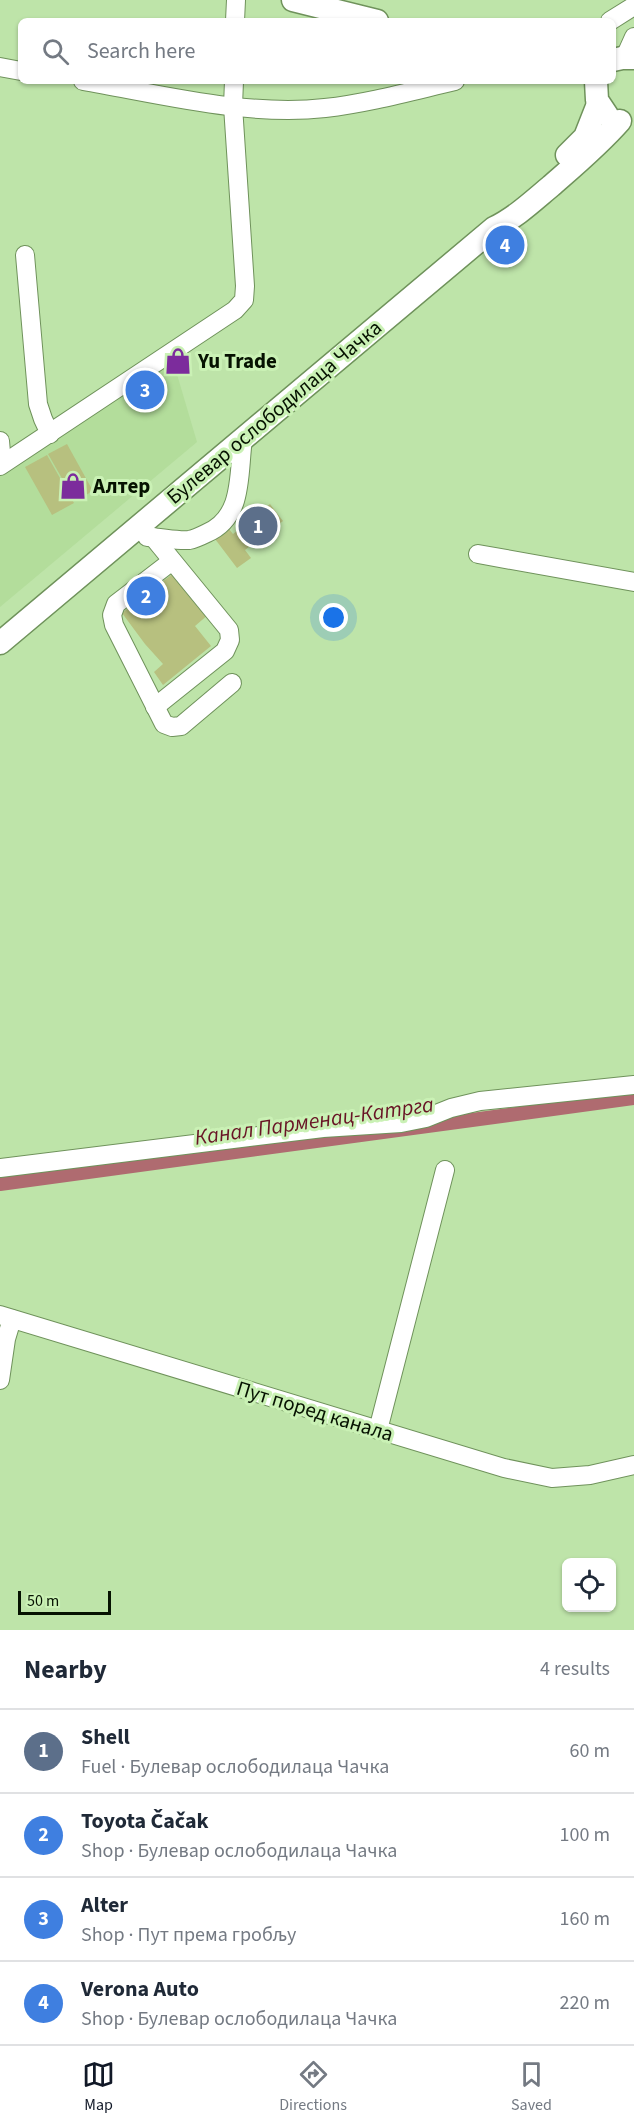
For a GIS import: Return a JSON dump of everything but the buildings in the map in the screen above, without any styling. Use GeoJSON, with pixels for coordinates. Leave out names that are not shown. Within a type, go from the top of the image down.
{"type":"FeatureCollection","features":[{"type":"Feature","properties":{"kind":"main road"},"geometry":{"type":"LineString","coordinates":[[293,0],[365,18]]}},
{"type":"Feature","properties":{"kind":"main road"},"geometry":{"type":"LineString","coordinates":[[594,88],[609,116],[627,121]]}},
{"type":"Feature","properties":{"kind":"main road","name":"Булевар ослободилаца Чачка"},"geometry":{"type":"LineString","coordinates":[[494,228],[501,215],[582,141],[594,88]]}},
{"type":"Feature","properties":{"kind":"main road","name":"Булевар ослободилаца Чачка"},"geometry":{"type":"LineString","coordinates":[[0,643],[494,228],[507,222],[627,121]]}},
{"type":"Feature","properties":{"kind":"street"},"geometry":{"type":"LineString","coordinates":[[235,18],[236,0]]}},
{"type":"Feature","properties":{"kind":"street"},"geometry":{"type":"LineString","coordinates":[[615,18],[634,6]]}},
{"type":"Feature","properties":{"kind":"street"},"geometry":{"type":"LineString","coordinates":[[0,67],[18,70]]}},
{"type":"Feature","properties":{"kind":"street"},"geometry":{"type":"LineString","coordinates":[[101,84],[233,106],[275,109],[323,108],[397,95],[443,84]]}},
{"type":"Feature","properties":{"kind":"street"},"geometry":{"type":"LineString","coordinates":[[0,441],[1,465],[235,310],[244,300],[246,286],[233,106],[234,84]]}},
{"type":"Feature","properties":{"kind":"street"},"geometry":{"type":"LineString","coordinates":[[25,255],[38,404],[42,419],[50,434]]}},
{"type":"Feature","properties":{"kind":"street"},"geometry":{"type":"LineString","coordinates":[[126,537],[193,540],[213,531],[225,522],[234,508],[243,439]]}},
{"type":"Feature","properties":{"kind":"street"},"geometry":{"type":"LineString","coordinates":[[153,537],[229,630],[230,640],[225,651],[155,707]]}},
{"type":"Feature","properties":{"kind":"street"},"geometry":{"type":"LineString","coordinates":[[478,554],[634,582]]}},
{"type":"Feature","properties":{"kind":"street"},"geometry":{"type":"LineString","coordinates":[[172,561],[116,604],[112,615],[114,625],[164,724],[181,726],[232,683]]}},
{"type":"Feature","properties":{"kind":"street"},"geometry":{"type":"LineString","coordinates":[[0,1168],[323,1128],[400,1123],[480,1101],[634,1085]]}},
{"type":"Feature","properties":{"kind":"street"},"geometry":{"type":"LineString","coordinates":[[378,1430],[446,1170]]}},
{"type":"Feature","properties":{"kind":"street"},"geometry":{"type":"LineString","coordinates":[[0,1380],[6,1339],[6,1317]]}},
{"type":"Feature","properties":{"kind":"street","name":"Пут поред канала"},"geometry":{"type":"LineString","coordinates":[[6,1317],[504,1468],[552,1478],[590,1475],[634,1466]]}},
{"type":"Feature","properties":{"kind":"shaded area"},"geometry":{"type":"Polygon","coordinates":[[[171,354],[197,442],[0,607],[0,471],[171,354]]]}},
{"type":"Feature","properties":{"kind":"waterway","name":"Канал Парменац-Катрга"},"geometry":{"type":"LineString","coordinates":[[0,1184],[634,1098]]}},
{"type":"Feature","properties":{"kind":"place","name":"Verona Auto"},"geometry":{"type":"Point","coordinates":[505,245]}},
{"type":"Feature","properties":{"kind":"place","name":"Yu Trade"},"geometry":{"type":"Point","coordinates":[178,361]}},
{"type":"Feature","properties":{"kind":"place","name":"Alter"},"geometry":{"type":"Point","coordinates":[145,390]}},
{"type":"Feature","properties":{"kind":"place","name":"Алтер"},"geometry":{"type":"Point","coordinates":[73,486]}},
{"type":"Feature","properties":{"kind":"place","name":"Shell"},"geometry":{"type":"Point","coordinates":[258,526]}},
{"type":"Feature","properties":{"kind":"place","name":"Toyota Čačak"},"geometry":{"type":"Point","coordinates":[146,596]}}]}
